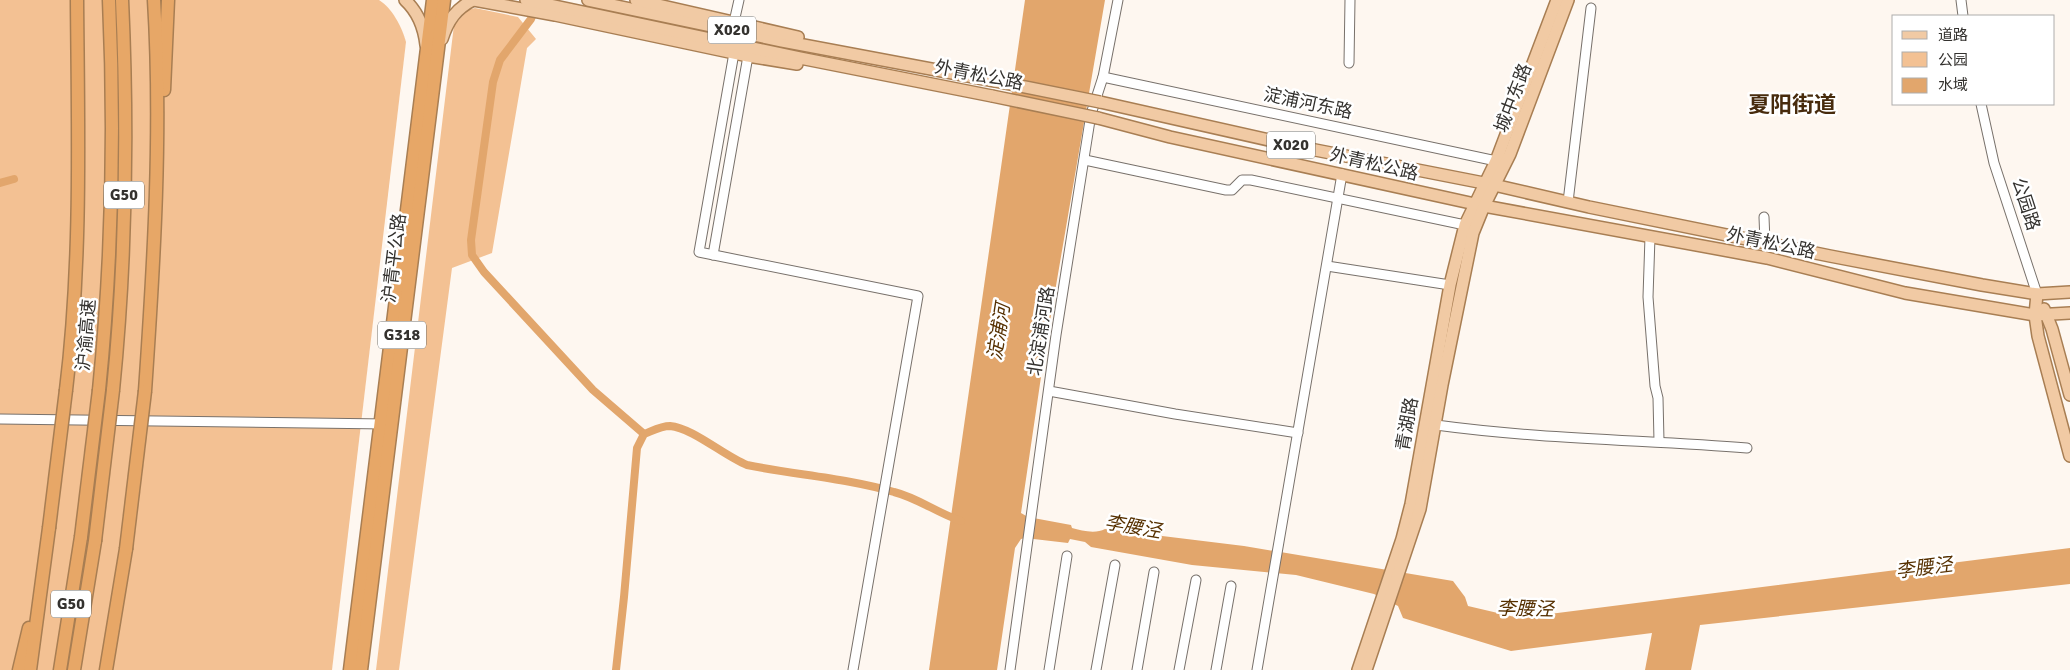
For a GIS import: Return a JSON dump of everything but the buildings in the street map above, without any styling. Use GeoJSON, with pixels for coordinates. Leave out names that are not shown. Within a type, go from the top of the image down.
{"type":"FeatureCollection","features":[{"type":"Feature","properties":{"kind":"highway"},"geometry":{"type":"LineString","coordinates":[[71,0],[76,30]]}},
{"type":"Feature","properties":{"kind":"highway"},"geometry":{"type":"LineString","coordinates":[[30,670],[66,390],[74,293],[79,154],[77,0]]}},
{"type":"Feature","properties":{"kind":"highway","name":"沪渝高速"},"geometry":{"type":"LineString","coordinates":[[60,670],[81,537],[99,390],[107,295],[111,156],[109,0]]}},
{"type":"Feature","properties":{"kind":"highway","name":"沪渝高速"},"geometry":{"type":"LineString","coordinates":[[74,670],[95,541],[113,390],[120,296],[125,157],[122,0]]}},
{"type":"Feature","properties":{"kind":"highway"},"geometry":{"type":"LineString","coordinates":[[154,0],[156,85],[155,227]]}},
{"type":"Feature","properties":{"kind":"highway"},"geometry":{"type":"LineString","coordinates":[[112,670],[145,390],[152,298],[168,0]]}},
{"type":"Feature","properties":{"kind":"highway","name":"沪青平公路"},"geometry":{"type":"LineString","coordinates":[[361,670],[432,0]]}},
{"type":"Feature","properties":{"kind":"highway","name":"沪青平公路"},"geometry":{"type":"LineString","coordinates":[[350,670],[444,0]]}},
{"type":"Feature","properties":{"kind":"highway"},"geometry":{"type":"LineString","coordinates":[[19,670],[46,550]]}},
{"type":"Feature","properties":{"kind":"highway"},"geometry":{"type":"LineString","coordinates":[[106,670],[122,580]]}},
{"type":"Feature","properties":{"kind":"main road"},"geometry":{"type":"LineString","coordinates":[[405,0],[413,8],[420,21],[426,51]]}},
{"type":"Feature","properties":{"kind":"main road"},"geometry":{"type":"LineString","coordinates":[[436,65],[449,22],[457,10],[474,0],[522,4],[555,15],[748,56],[794,64],[829,64]]}},
{"type":"Feature","properties":{"kind":"main road","name":"外青松公路"},"geometry":{"type":"LineString","coordinates":[[588,0],[625,14],[829,64],[1098,118],[1170,137],[1479,205],[1767,258],[1905,293],[2041,315],[2070,313]]}},
{"type":"Feature","properties":{"kind":"main road"},"geometry":{"type":"LineString","coordinates":[[636,0],[792,35],[837,51]]}},
{"type":"Feature","properties":{"kind":"main road","name":"城中东路"},"geometry":{"type":"LineString","coordinates":[[1501,162],[1557,0]]}},
{"type":"Feature","properties":{"kind":"main road","name":"城中东路"},"geometry":{"type":"LineString","coordinates":[[1479,205],[1501,162],[1568,0]]}},
{"type":"Feature","properties":{"kind":"main road","name":"外青松公路"},"geometry":{"type":"LineString","coordinates":[[522,4],[625,14],[837,51],[1100,102],[1300,147],[1982,285],[2037,294],[2070,292]]}},
{"type":"Feature","properties":{"kind":"main road","name":"青湖路"},"geometry":{"type":"LineString","coordinates":[[1396,569],[1411,504],[1450,285],[1465,225],[1479,205]]}},
{"type":"Feature","properties":{"kind":"main road","name":"青湖路"},"geometry":{"type":"LineString","coordinates":[[1358,670],[1420,509],[1442,385],[1479,205]]}},
{"type":"Feature","properties":{"kind":"main road","name":"公园路"},"geometry":{"type":"LineString","coordinates":[[2037,294],[2041,315]]}},
{"type":"Feature","properties":{"kind":"main road"},"geometry":{"type":"LineString","coordinates":[[2041,315],[2070,395]]}},
{"type":"Feature","properties":{"kind":"main road"},"geometry":{"type":"LineString","coordinates":[[2041,315],[2038,336],[2070,456]]}},
{"type":"Feature","properties":{"kind":"main road","name":"青湖路"},"geometry":{"type":"LineString","coordinates":[[1366,670],[1384,603]]}},
{"type":"Feature","properties":{"kind":"street"},"geometry":{"type":"LineString","coordinates":[[734,22],[739,0]]}},
{"type":"Feature","properties":{"kind":"street","name":"北淀浦河路"},"geometry":{"type":"LineString","coordinates":[[1010,670],[1049,390],[1091,114],[1103,77],[1118,0]]}},
{"type":"Feature","properties":{"kind":"street"},"geometry":{"type":"LineString","coordinates":[[1349,63],[1350,0]]}},
{"type":"Feature","properties":{"kind":"street"},"geometry":{"type":"LineString","coordinates":[[1961,0],[1963,15]]}},
{"type":"Feature","properties":{"kind":"street"},"geometry":{"type":"LineString","coordinates":[[1568,202],[1591,8]]}},
{"type":"Feature","properties":{"kind":"street"},"geometry":{"type":"LineString","coordinates":[[734,53],[699,252],[918,296],[853,670]]}},
{"type":"Feature","properties":{"kind":"street"},"geometry":{"type":"LineString","coordinates":[[713,255],[748,56]]}},
{"type":"Feature","properties":{"kind":"street","name":"淀浦河东路"},"geometry":{"type":"LineString","coordinates":[[1103,77],[1501,162]]}},
{"type":"Feature","properties":{"kind":"street","name":"公园路"},"geometry":{"type":"LineString","coordinates":[[1981,105],[1994,163],[2037,294]]}},
{"type":"Feature","properties":{"kind":"street"},"geometry":{"type":"LineString","coordinates":[[1085,160],[1226,190],[1232,190],[1242,180],[1251,180],[1338,200],[1465,225]]}},
{"type":"Feature","properties":{"kind":"street"},"geometry":{"type":"LineString","coordinates":[[1257,670],[1342,174]]}},
{"type":"Feature","properties":{"kind":"street"},"geometry":{"type":"LineString","coordinates":[[1764,217],[1765,242]]}},
{"type":"Feature","properties":{"kind":"street"},"geometry":{"type":"LineString","coordinates":[[1650,236],[1648,297],[1655,386],[1658,398],[1659,441]]}},
{"type":"Feature","properties":{"kind":"street"},"geometry":{"type":"LineString","coordinates":[[1327,266],[1450,285]]}},
{"type":"Feature","properties":{"kind":"street"},"geometry":{"type":"LineString","coordinates":[[1049,390],[1174,414],[1298,433]]}},
{"type":"Feature","properties":{"kind":"street"},"geometry":{"type":"LineString","coordinates":[[0,419],[386,424]]}},
{"type":"Feature","properties":{"kind":"street"},"geometry":{"type":"LineString","coordinates":[[1436,425],[1492,433],[1659,441],[1747,448]]}},
{"type":"Feature","properties":{"kind":"street"},"geometry":{"type":"LineString","coordinates":[[1049,670],[1067,556]]}},
{"type":"Feature","properties":{"kind":"street"},"geometry":{"type":"LineString","coordinates":[[1096,670],[1115,565]]}},
{"type":"Feature","properties":{"kind":"street"},"geometry":{"type":"LineString","coordinates":[[1137,670],[1154,572]]}},
{"type":"Feature","properties":{"kind":"street"},"geometry":{"type":"LineString","coordinates":[[1180,670],[1196,580]]}},
{"type":"Feature","properties":{"kind":"street"},"geometry":{"type":"LineString","coordinates":[[1216,670],[1231,586]]}},
{"type":"Feature","properties":{"kind":"green space"},"geometry":{"type":"Polygon","coordinates":[[[0,0],[379,0],[392,13],[402,30],[406,42],[332,670],[0,670],[0,0]]]}},
{"type":"Feature","properties":{"kind":"green space"},"geometry":{"type":"Polygon","coordinates":[[[475,8],[518,17],[536,39],[527,48],[492,253],[452,268],[399,670],[376,670],[454,25],[468,10],[475,8]]]}},
{"type":"Feature","properties":{"kind":"water"},"geometry":{"type":"Polygon","coordinates":[[[1025,0],[1105,0],[1046,344],[1042,344],[1036,376],[1041,377],[1021,513],[1028,517],[1071,525],[1072,528],[1084,531],[1093,532],[1105,529],[1244,546],[1453,581],[1465,597],[1468,606],[1519,618],[2070,548],[2070,584],[1700,625],[1691,670],[1645,670],[1652,633],[1511,651],[1403,618],[1398,606],[1374,594],[1296,575],[1192,565],[1091,547],[1085,542],[1070,539],[1068,543],[1025,538],[1021,539],[1015,548],[997,670],[929,670],[1025,0]]]}},
{"type":"Feature","properties":{"kind":"waterway"},"geometry":{"type":"LineString","coordinates":[[535,9],[531,19],[500,60],[493,82],[471,240],[472,255],[484,272],[593,390],[644,434]]}},
{"type":"Feature","properties":{"kind":"waterway"},"geometry":{"type":"LineString","coordinates":[[0,183],[14,179]]}},
{"type":"Feature","properties":{"kind":"waterway"},"geometry":{"type":"LineString","coordinates":[[616,670],[637,448],[644,434],[667,426],[679,428],[747,465],[876,487],[911,498],[961,521]]}},
{"type":"Feature","properties":{"kind":"district","name":"夏阳街道"},"geometry":{"type":"Point","coordinates":[1792,104]}},
{"type":"Feature","properties":{"kind":"water label","name":"淀浦河"},"geometry":{"type":"Point","coordinates":[999,332]}},
{"type":"Feature","properties":{"kind":"water label","name":"李腰泾"},"geometry":{"type":"Point","coordinates":[1133,527]}},
{"type":"Feature","properties":{"kind":"water label","name":"李腰泾"},"geometry":{"type":"Point","coordinates":[1924,568]}},
{"type":"Feature","properties":{"kind":"water label","name":"李腰泾"},"geometry":{"type":"Point","coordinates":[1525,609]}}]}
